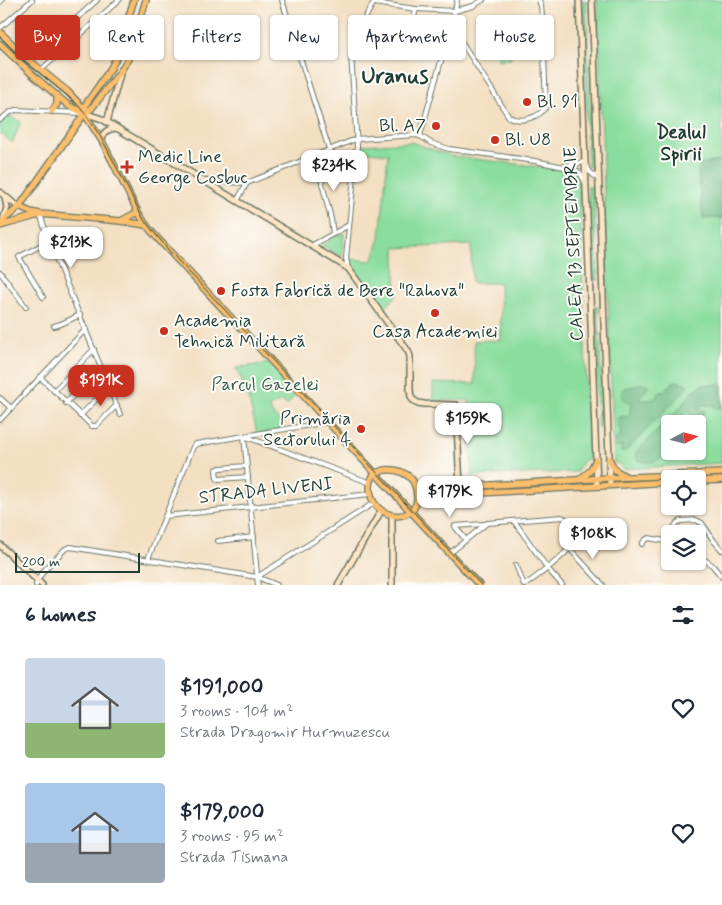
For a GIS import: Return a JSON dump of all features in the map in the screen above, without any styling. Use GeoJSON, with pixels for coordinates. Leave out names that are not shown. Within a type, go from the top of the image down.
{"type":"FeatureCollection","features":[{"type":"Feature","properties":{"kind":"main road"},"geometry":{"type":"LineString","coordinates":[[1,224],[19,207],[84,113],[86,104],[115,60],[134,0]]}},
{"type":"Feature","properties":{"kind":"main road"},"geometry":{"type":"LineString","coordinates":[[84,113],[91,109],[120,72],[130,54],[146,0]]}},
{"type":"Feature","properties":{"kind":"main road","name":"CALEA 13 SEPTEMBRIE"},"geometry":{"type":"LineString","coordinates":[[578,0],[585,182],[596,282],[603,300],[610,485]]}},
{"type":"Feature","properties":{"kind":"main road","name":"CALEA 13 SEPTEMBRIE"},"geometry":{"type":"LineString","coordinates":[[592,0],[598,179],[596,282],[590,300],[597,486]]}},
{"type":"Feature","properties":{"kind":"main road"},"geometry":{"type":"LineString","coordinates":[[0,30],[30,61],[81,106],[102,141],[146,225],[479,585]]}},
{"type":"Feature","properties":{"kind":"main road"},"geometry":{"type":"LineString","coordinates":[[0,44],[69,106],[107,122],[348,268],[408,351],[410,356],[410,390],[413,400],[424,404],[456,405],[460,487]]}},
{"type":"Feature","properties":{"kind":"main road"},"geometry":{"type":"LineString","coordinates":[[107,122],[120,72]]}},
{"type":"Feature","properties":{"kind":"main road"},"geometry":{"type":"LineString","coordinates":[[52,111],[57,104],[57,95]]}},
{"type":"Feature","properties":{"kind":"main road"},"geometry":{"type":"LineString","coordinates":[[102,141],[106,131],[116,128]]}},
{"type":"Feature","properties":{"kind":"main road"},"geometry":{"type":"LineString","coordinates":[[0,192],[19,207],[30,212],[146,225]]}},
{"type":"Feature","properties":{"kind":"main road"},"geometry":{"type":"LineString","coordinates":[[1,224],[7,208],[5,197]]}},
{"type":"Feature","properties":{"kind":"main road"},"geometry":{"type":"LineString","coordinates":[[121,221],[138,212]]}},
{"type":"Feature","properties":{"kind":"main road"},"geometry":{"type":"LineString","coordinates":[[1,224],[40,214]]}},
{"type":"Feature","properties":{"kind":"main road"},"geometry":{"type":"LineString","coordinates":[[590,300],[603,300]]}},
{"type":"Feature","properties":{"kind":"main road"},"geometry":{"type":"LineString","coordinates":[[609,458],[617,472],[627,477]]}},
{"type":"Feature","properties":{"kind":"main road"},"geometry":{"type":"LineString","coordinates":[[580,480],[590,471],[596,460]]}},
{"type":"Feature","properties":{"kind":"main road"},"geometry":{"type":"LineString","coordinates":[[385,470],[399,471],[406,474],[415,485],[416,501],[414,508],[404,514],[392,515],[381,511],[374,503],[370,494],[370,483],[375,473],[385,470]]}},
{"type":"Feature","properties":{"kind":"main road"},"geometry":{"type":"LineString","coordinates":[[415,485],[426,489],[722,473]]}},
{"type":"Feature","properties":{"kind":"main road"},"geometry":{"type":"LineString","coordinates":[[706,481],[722,480]]}},
{"type":"Feature","properties":{"kind":"main road"},"geometry":{"type":"LineString","coordinates":[[416,501],[427,496],[661,482]]}},
{"type":"Feature","properties":{"kind":"main road"},"geometry":{"type":"LineString","coordinates":[[338,585],[381,511]]}},
{"type":"Feature","properties":{"kind":"main road"},"geometry":{"type":"LineString","coordinates":[[392,515],[392,585]]}},
{"type":"Feature","properties":{"kind":"main road"},"geometry":{"type":"LineString","coordinates":[[0,545],[36,582],[42,585]]}},
{"type":"Feature","properties":{"kind":"street"},"geometry":{"type":"LineString","coordinates":[[0,30],[32,0]]}},
{"type":"Feature","properties":{"kind":"street"},"geometry":{"type":"LineString","coordinates":[[30,61],[97,0]]}},
{"type":"Feature","properties":{"kind":"street"},"geometry":{"type":"LineString","coordinates":[[41,70],[119,0]]}},
{"type":"Feature","properties":{"kind":"street"},"geometry":{"type":"LineString","coordinates":[[282,0],[329,149]]}},
{"type":"Feature","properties":{"kind":"street"},"geometry":{"type":"LineString","coordinates":[[454,15],[457,0]]}},
{"type":"Feature","properties":{"kind":"street"},"geometry":{"type":"LineString","coordinates":[[348,268],[346,258],[356,162],[351,48],[353,40],[375,2],[416,9],[455,11],[473,6],[483,0]]}},
{"type":"Feature","properties":{"kind":"street"},"geometry":{"type":"LineString","coordinates":[[466,50],[509,117],[521,120],[544,111],[546,107],[543,27],[539,0]]}},
{"type":"Feature","properties":{"kind":"street"},"geometry":{"type":"LineString","coordinates":[[414,15],[416,9]]}},
{"type":"Feature","properties":{"kind":"street"},"geometry":{"type":"LineString","coordinates":[[420,136],[441,60]]}},
{"type":"Feature","properties":{"kind":"street"},"geometry":{"type":"LineString","coordinates":[[0,120],[15,110],[84,113]]}},
{"type":"Feature","properties":{"kind":"street"},"geometry":{"type":"LineString","coordinates":[[205,181],[247,183],[356,139],[412,135],[420,136],[431,143],[449,149],[574,169],[582,175],[585,182]]}},
{"type":"Feature","properties":{"kind":"street"},"geometry":{"type":"LineString","coordinates":[[315,155],[333,234]]}},
{"type":"Feature","properties":{"kind":"street"},"geometry":{"type":"LineString","coordinates":[[562,166],[584,162],[590,172],[598,179]]}},
{"type":"Feature","properties":{"kind":"street"},"geometry":{"type":"LineString","coordinates":[[237,201],[247,183]]}},
{"type":"Feature","properties":{"kind":"street"},"geometry":{"type":"LineString","coordinates":[[40,214],[49,241],[120,414]]}},
{"type":"Feature","properties":{"kind":"street"},"geometry":{"type":"LineString","coordinates":[[311,246],[349,225]]}},
{"type":"Feature","properties":{"kind":"street"},"geometry":{"type":"LineString","coordinates":[[43,297],[19,257],[49,241]]}},
{"type":"Feature","properties":{"kind":"street"},"geometry":{"type":"LineString","coordinates":[[0,272],[26,307]]}},
{"type":"Feature","properties":{"kind":"street"},"geometry":{"type":"LineString","coordinates":[[54,326],[80,315]]}},
{"type":"Feature","properties":{"kind":"street"},"geometry":{"type":"LineString","coordinates":[[0,420],[86,329]]}},
{"type":"Feature","properties":{"kind":"street"},"geometry":{"type":"LineString","coordinates":[[54,391],[94,349]]}},
{"type":"Feature","properties":{"kind":"street"},"geometry":{"type":"LineString","coordinates":[[66,403],[101,367]]}},
{"type":"Feature","properties":{"kind":"street"},"geometry":{"type":"LineString","coordinates":[[40,377],[91,426],[94,426],[117,405]]}},
{"type":"Feature","properties":{"kind":"street"},"geometry":{"type":"LineString","coordinates":[[80,416],[109,386]]}},
{"type":"Feature","properties":{"kind":"street"},"geometry":{"type":"LineString","coordinates":[[0,398],[11,408]]}},
{"type":"Feature","properties":{"kind":"street"},"geometry":{"type":"LineString","coordinates":[[148,559],[193,447],[196,444],[328,422]]}},
{"type":"Feature","properties":{"kind":"street"},"geometry":{"type":"LineString","coordinates":[[244,436],[258,585]]}},
{"type":"Feature","properties":{"kind":"street"},"geometry":{"type":"LineString","coordinates":[[244,436],[370,483]]}},
{"type":"Feature","properties":{"kind":"street"},"geometry":{"type":"LineString","coordinates":[[246,466],[220,468],[216,470],[217,478],[248,477]]}},
{"type":"Feature","properties":{"kind":"street","name":"STRADA LIVENI"},"geometry":{"type":"LineString","coordinates":[[166,516],[370,494]]}},
{"type":"Feature","properties":{"kind":"street"},"geometry":{"type":"LineString","coordinates":[[257,577],[374,503]]}},
{"type":"Feature","properties":{"kind":"street"},"geometry":{"type":"LineString","coordinates":[[466,540],[455,526],[562,518],[566,519],[576,528],[578,533],[575,542],[548,569],[524,585],[516,565]]}},
{"type":"Feature","properties":{"kind":"street"},"geometry":{"type":"LineString","coordinates":[[675,525],[682,521],[698,520],[704,525]]}},
{"type":"Feature","properties":{"kind":"street"},"geometry":{"type":"LineString","coordinates":[[514,521],[548,569],[562,585]]}},
{"type":"Feature","properties":{"kind":"street"},"geometry":{"type":"LineString","coordinates":[[450,553],[485,524]]}},
{"type":"Feature","properties":{"kind":"street"},"geometry":{"type":"LineString","coordinates":[[706,528],[722,550]]}},
{"type":"Feature","properties":{"kind":"street"},"geometry":{"type":"LineString","coordinates":[[218,542],[254,537]]}},
{"type":"Feature","properties":{"kind":"street"},"geometry":{"type":"LineString","coordinates":[[642,544],[647,538],[661,540]]}},
{"type":"Feature","properties":{"kind":"street"},"geometry":{"type":"LineString","coordinates":[[36,582],[59,555],[68,548],[257,577],[277,585]]}},
{"type":"Feature","properties":{"kind":"street"},"geometry":{"type":"LineString","coordinates":[[569,548],[603,585]]}},
{"type":"Feature","properties":{"kind":"street"},"geometry":{"type":"LineString","coordinates":[[706,560],[722,577]]}},
{"type":"Feature","properties":{"kind":"green space"},"geometry":{"type":"Polygon","coordinates":[[[582,0],[586,0],[592,166],[590,168],[588,166],[582,0]]]}},
{"type":"Feature","properties":{"kind":"green space"},"geometry":{"type":"Polygon","coordinates":[[[597,0],[722,0],[722,463],[622,469],[620,465],[614,462],[597,0]]]}},
{"type":"Feature","properties":{"kind":"green space"},"geometry":{"type":"Polygon","coordinates":[[[7,115],[21,122],[12,143],[2,134],[0,136],[0,120],[7,115]]]}},
{"type":"Feature","properties":{"kind":"green space"},"geometry":{"type":"Polygon","coordinates":[[[411,142],[451,156],[574,171],[577,174],[579,178],[589,457],[582,462],[577,472],[472,476],[469,400],[433,401],[433,383],[475,384],[474,341],[501,340],[500,283],[472,283],[471,245],[395,248],[396,296],[383,311],[350,267],[350,259],[372,261],[380,238],[388,154],[360,151],[362,145],[411,142]]]}},
{"type":"Feature","properties":{"kind":"green space"},"geometry":{"type":"Polygon","coordinates":[[[722,161],[722,218],[703,219],[698,173],[700,165],[722,161]]]}},
{"type":"Feature","properties":{"kind":"green space"},"geometry":{"type":"Polygon","coordinates":[[[588,187],[593,187],[598,280],[594,280],[593,258],[591,255],[588,187]]]}},
{"type":"Feature","properties":{"kind":"green space"},"geometry":{"type":"Polygon","coordinates":[[[341,233],[344,235],[341,257],[322,245],[341,233]]]}},
{"type":"Feature","properties":{"kind":"green space"},"geometry":{"type":"Polygon","coordinates":[[[594,307],[598,307],[603,413],[601,414],[600,428],[598,428],[594,307]]]}},
{"type":"Feature","properties":{"kind":"green space","name":"Parcul Gazelei"},"geometry":{"type":"Polygon","coordinates":[[[269,363],[297,393],[287,405],[282,401],[269,407],[273,415],[282,423],[282,430],[257,434],[248,395],[243,395],[242,381],[236,368],[269,363]]]}},
{"type":"Feature","properties":{"kind":"green space"},"geometry":{"type":"Polygon","coordinates":[[[677,381],[687,384],[688,387],[626,451],[621,452],[622,447],[617,448],[615,445],[616,439],[620,437],[621,430],[618,427],[618,418],[627,417],[630,414],[631,402],[624,401],[624,398],[621,396],[622,390],[637,384],[648,384],[648,388],[639,398],[640,400],[650,400],[656,398],[659,393],[666,391],[673,382],[677,381]]]}},
{"type":"Feature","properties":{"kind":"green space"},"geometry":{"type":"Polygon","coordinates":[[[722,384],[722,407],[717,408],[713,405],[698,406],[697,409],[705,411],[702,415],[693,415],[687,411],[683,415],[673,415],[693,391],[702,385],[722,384]]]}},
{"type":"Feature","properties":{"kind":"green space"},"geometry":{"type":"Polygon","coordinates":[[[661,427],[661,458],[647,462],[639,461],[635,456],[637,451],[661,427]]]}},
{"type":"Feature","properties":{"kind":"tram line"},"geometry":{"type":"LineString","coordinates":[[0,37],[21,58],[76,103],[87,116],[102,139],[144,220],[171,253],[481,585]]}},
{"type":"Feature","properties":{"kind":"place","name":"Bl. 91"},"geometry":{"type":"Point","coordinates":[527,102]}},
{"type":"Feature","properties":{"kind":"place","name":"Bl. A7"},"geometry":{"type":"Point","coordinates":[436,126]}},
{"type":"Feature","properties":{"kind":"place","name":"Bl. U8"},"geometry":{"type":"Point","coordinates":[495,140]}},
{"type":"Feature","properties":{"kind":"place","name":"Medic Line George Cosbuc"},"geometry":{"type":"Point","coordinates":[127,167]}},
{"type":"Feature","properties":{"kind":"place","name":"Fosta Fabrică de Bere \"Rahova\""},"geometry":{"type":"Point","coordinates":[221,291]}},
{"type":"Feature","properties":{"kind":"place","name":"Casa Academiei"},"geometry":{"type":"Point","coordinates":[435,313]}},
{"type":"Feature","properties":{"kind":"place","name":"Academia Tehnică Militară"},"geometry":{"type":"Point","coordinates":[164,331]}},
{"type":"Feature","properties":{"kind":"place","name":"Primăria Sectorului 4"},"geometry":{"type":"Point","coordinates":[361,429]}},
{"type":"Feature","properties":{"kind":"district","name":"Uranus"},"geometry":{"type":"Point","coordinates":[395,77]}},
{"type":"Feature","properties":{"kind":"district","name":"Dealul Spirii"},"geometry":{"type":"Point","coordinates":[681,143]}}]}
